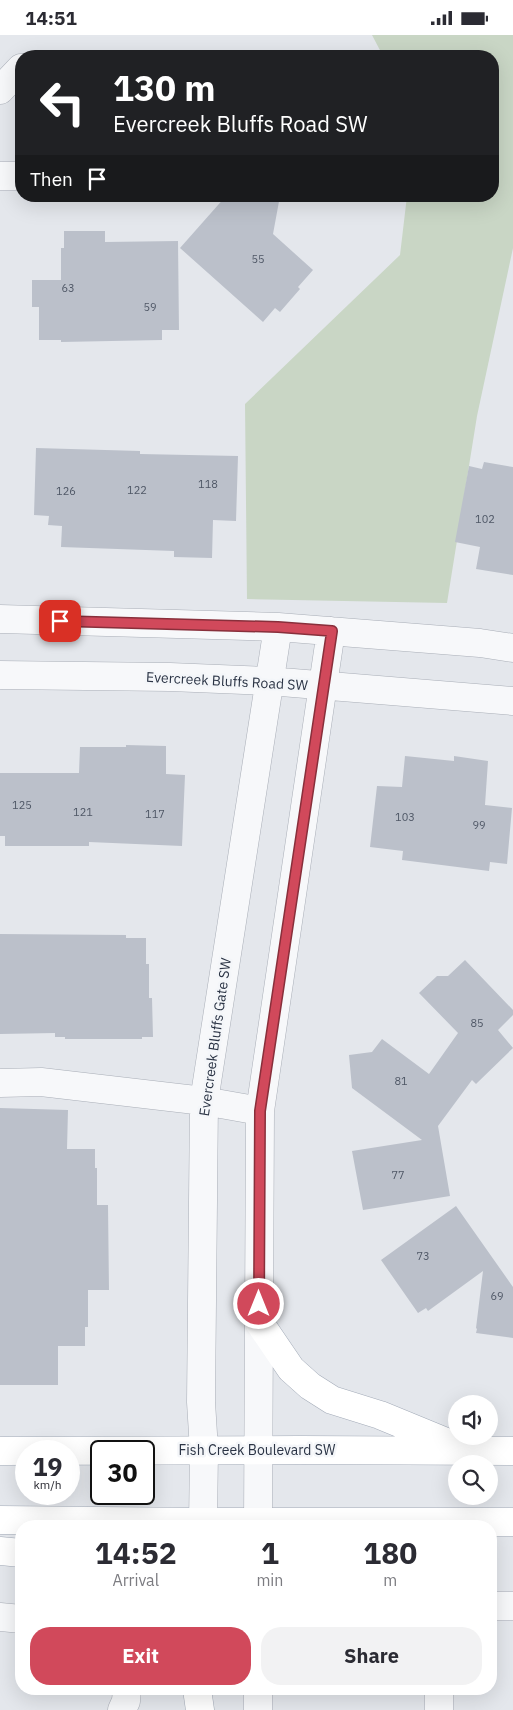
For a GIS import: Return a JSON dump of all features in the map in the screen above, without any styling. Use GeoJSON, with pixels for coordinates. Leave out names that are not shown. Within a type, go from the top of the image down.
{"type":"FeatureCollection","features":[{"type":"Feature","properties":{"kind":"main road"},"geometry":{"type":"LineString","coordinates":[[259,1322],[290,1369],[310,1387],[332,1400],[380,1415],[466,1451]]}},
{"type":"Feature","properties":{"kind":"main road","name":"Fish Creek Boulevard SW"},"geometry":{"type":"LineString","coordinates":[[0,1451],[258,1449],[513,1451]]}},
{"type":"Feature","properties":{"kind":"main road"},"geometry":{"type":"LineString","coordinates":[[0,1520],[15,1520]]}},
{"type":"Feature","properties":{"kind":"main road"},"geometry":{"type":"LineString","coordinates":[[497,1522],[513,1522]]}},
{"type":"Feature","properties":{"kind":"main road"},"geometry":{"type":"LineString","coordinates":[[0,1551],[15,1552]]}},
{"type":"Feature","properties":{"kind":"main road"},"geometry":{"type":"LineString","coordinates":[[198,1695],[201,1710]]}},
{"type":"Feature","properties":{"kind":"street"},"geometry":{"type":"LineString","coordinates":[[0,90],[15,74]]}},
{"type":"Feature","properties":{"kind":"street"},"geometry":{"type":"LineString","coordinates":[[0,177],[15,177]]}},
{"type":"Feature","properties":{"kind":"street"},"geometry":{"type":"LineString","coordinates":[[0,619],[278,627],[480,643],[513,649]]}},
{"type":"Feature","properties":{"kind":"street","name":"Evercreek Bluffs Gate SW"},"geometry":{"type":"LineString","coordinates":[[203,1520],[204,1450],[201,1402],[204,1101],[278,627]]}},
{"type":"Feature","properties":{"kind":"street"},"geometry":{"type":"LineString","coordinates":[[258,1520],[260,1111],[332,631]]}},
{"type":"Feature","properties":{"kind":"street","name":"Evercreek Bluffs Road SW"},"geometry":{"type":"LineString","coordinates":[[0,675],[170,677],[269,681],[513,701]]}},
{"type":"Feature","properties":{"kind":"street"},"geometry":{"type":"LineString","coordinates":[[0,1083],[41,1082],[204,1101],[260,1111]]}},
{"type":"Feature","properties":{"kind":"street"},"geometry":{"type":"LineString","coordinates":[[497,1606],[513,1606]]}},
{"type":"Feature","properties":{"kind":"street"},"geometry":{"type":"LineString","coordinates":[[0,1617],[15,1618]]}},
{"type":"Feature","properties":{"kind":"street"},"geometry":{"type":"LineString","coordinates":[[122,1710],[126,1695]]}},
{"type":"Feature","properties":{"kind":"street"},"geometry":{"type":"LineString","coordinates":[[201,1710],[202,1695]]}},
{"type":"Feature","properties":{"kind":"street"},"geometry":{"type":"LineString","coordinates":[[258,1695],[258,1710]]}},
{"type":"Feature","properties":{"kind":"street"},"geometry":{"type":"LineString","coordinates":[[439,1695],[439,1710]]}},
{"type":"Feature","properties":{"kind":"green space"},"geometry":{"type":"Polygon","coordinates":[[[372,35],[513,35],[513,248],[477,416],[447,603],[247,599],[245,404],[400,255],[406,202],[499,202],[499,50],[380,50],[372,35]]]}},
{"type":"Feature","properties":{"kind":"building"},"geometry":{"type":"Polygon","coordinates":[[[221,202],[279,202],[273,234],[313,270],[298,287],[300,289],[280,312],[275,308],[263,322],[180,248],[221,202]]]}},
{"type":"Feature","properties":{"kind":"building"},"geometry":{"type":"Polygon","coordinates":[[[64,231],[105,231],[105,242],[178,241],[179,330],[162,330],[162,340],[61,342],[61,340],[39,340],[39,307],[32,307],[32,280],[61,280],[61,248],[64,248],[64,231]]]}},
{"type":"Feature","properties":{"kind":"building"},"geometry":{"type":"Polygon","coordinates":[[[36,448],[140,451],[140,454],[238,456],[236,521],[213,520],[212,558],[174,557],[174,551],[61,547],[62,526],[48,525],[49,516],[34,515],[36,448]]]}},
{"type":"Feature","properties":{"kind":"building"},"geometry":{"type":"Polygon","coordinates":[[[484,462],[513,467],[513,575],[476,569],[480,547],[455,542],[469,466],[482,469],[484,462]]]}},
{"type":"Feature","properties":{"kind":"building"},"geometry":{"type":"Polygon","coordinates":[[[126,745],[166,746],[166,774],[185,775],[182,846],[89,842],[89,846],[5,846],[5,836],[0,836],[0,773],[79,773],[80,747],[126,747],[126,745]]]}},
{"type":"Feature","properties":{"kind":"building"},"geometry":{"type":"Polygon","coordinates":[[[405,756],[454,761],[454,756],[488,761],[485,805],[512,808],[507,864],[490,862],[489,871],[402,860],[403,851],[370,847],[377,786],[402,787],[405,756]]]}},
{"type":"Feature","properties":{"kind":"building"},"geometry":{"type":"Polygon","coordinates":[[[0,934],[126,935],[126,938],[146,938],[146,964],[149,964],[149,998],[152,998],[153,1037],[142,1037],[142,1039],[65,1039],[65,1037],[55,1037],[55,1033],[0,1034],[0,934]]]}},
{"type":"Feature","properties":{"kind":"building"},"geometry":{"type":"Polygon","coordinates":[[[465,960],[513,1010],[513,1015],[498,1030],[513,1048],[476,1084],[472,1080],[438,1126],[450,1196],[363,1210],[352,1151],[422,1140],[352,1088],[349,1055],[372,1052],[382,1039],[429,1074],[458,1033],[419,993],[437,976],[448,976],[465,960]]]}},
{"type":"Feature","properties":{"kind":"building"},"geometry":{"type":"Polygon","coordinates":[[[0,1108],[68,1110],[67,1149],[95,1149],[97,1205],[108,1205],[109,1290],[88,1290],[88,1327],[85,1327],[85,1346],[58,1346],[58,1385],[0,1385],[0,1108]]]}},
{"type":"Feature","properties":{"kind":"building"},"geometry":{"type":"Polygon","coordinates":[[[456,1206],[513,1287],[513,1338],[476,1333],[483,1271],[428,1311],[426,1308],[418,1313],[381,1260],[456,1206]]]}},
{"type":"Feature","properties":{"kind":"route"},"geometry":{"type":"LineString","coordinates":[[60,621],[278,627],[332,631],[260,1111],[259,1304]]}}]}
